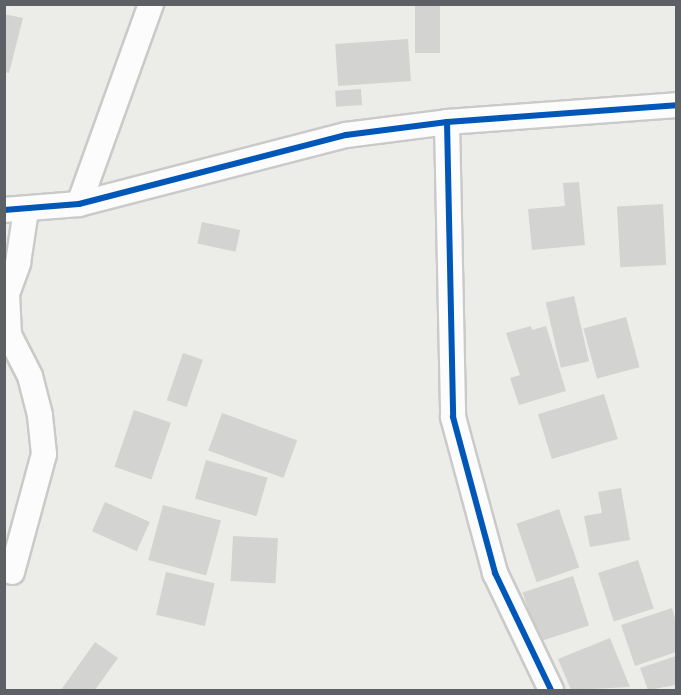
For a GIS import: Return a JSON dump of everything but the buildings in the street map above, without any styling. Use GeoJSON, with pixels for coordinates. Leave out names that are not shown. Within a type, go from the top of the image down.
{"type":"FeatureCollection","features":[{"type":"Feature","properties":{"kind":"street"},"geometry":{"type":"LineString","coordinates":[[79,204],[151,4]]}},
{"type":"Feature","properties":{"kind":"street"},"geometry":{"type":"LineString","coordinates":[[12,572],[44,454],[40,415],[30,376],[9,335],[8,294],[18,263],[15,210],[79,204],[346,135],[447,122],[676,105]]}},
{"type":"Feature","properties":{"kind":"street"},"geometry":{"type":"LineString","coordinates":[[447,122],[453,417],[495,573],[551,690]]}},
{"type":"Feature","properties":{"kind":"cycle path"},"geometry":{"type":"LineString","coordinates":[[4,210],[79,204],[346,135],[447,122],[676,105]]}},
{"type":"Feature","properties":{"kind":"cycle path"},"geometry":{"type":"LineString","coordinates":[[447,122],[453,417],[495,573],[551,690]]}}]}
